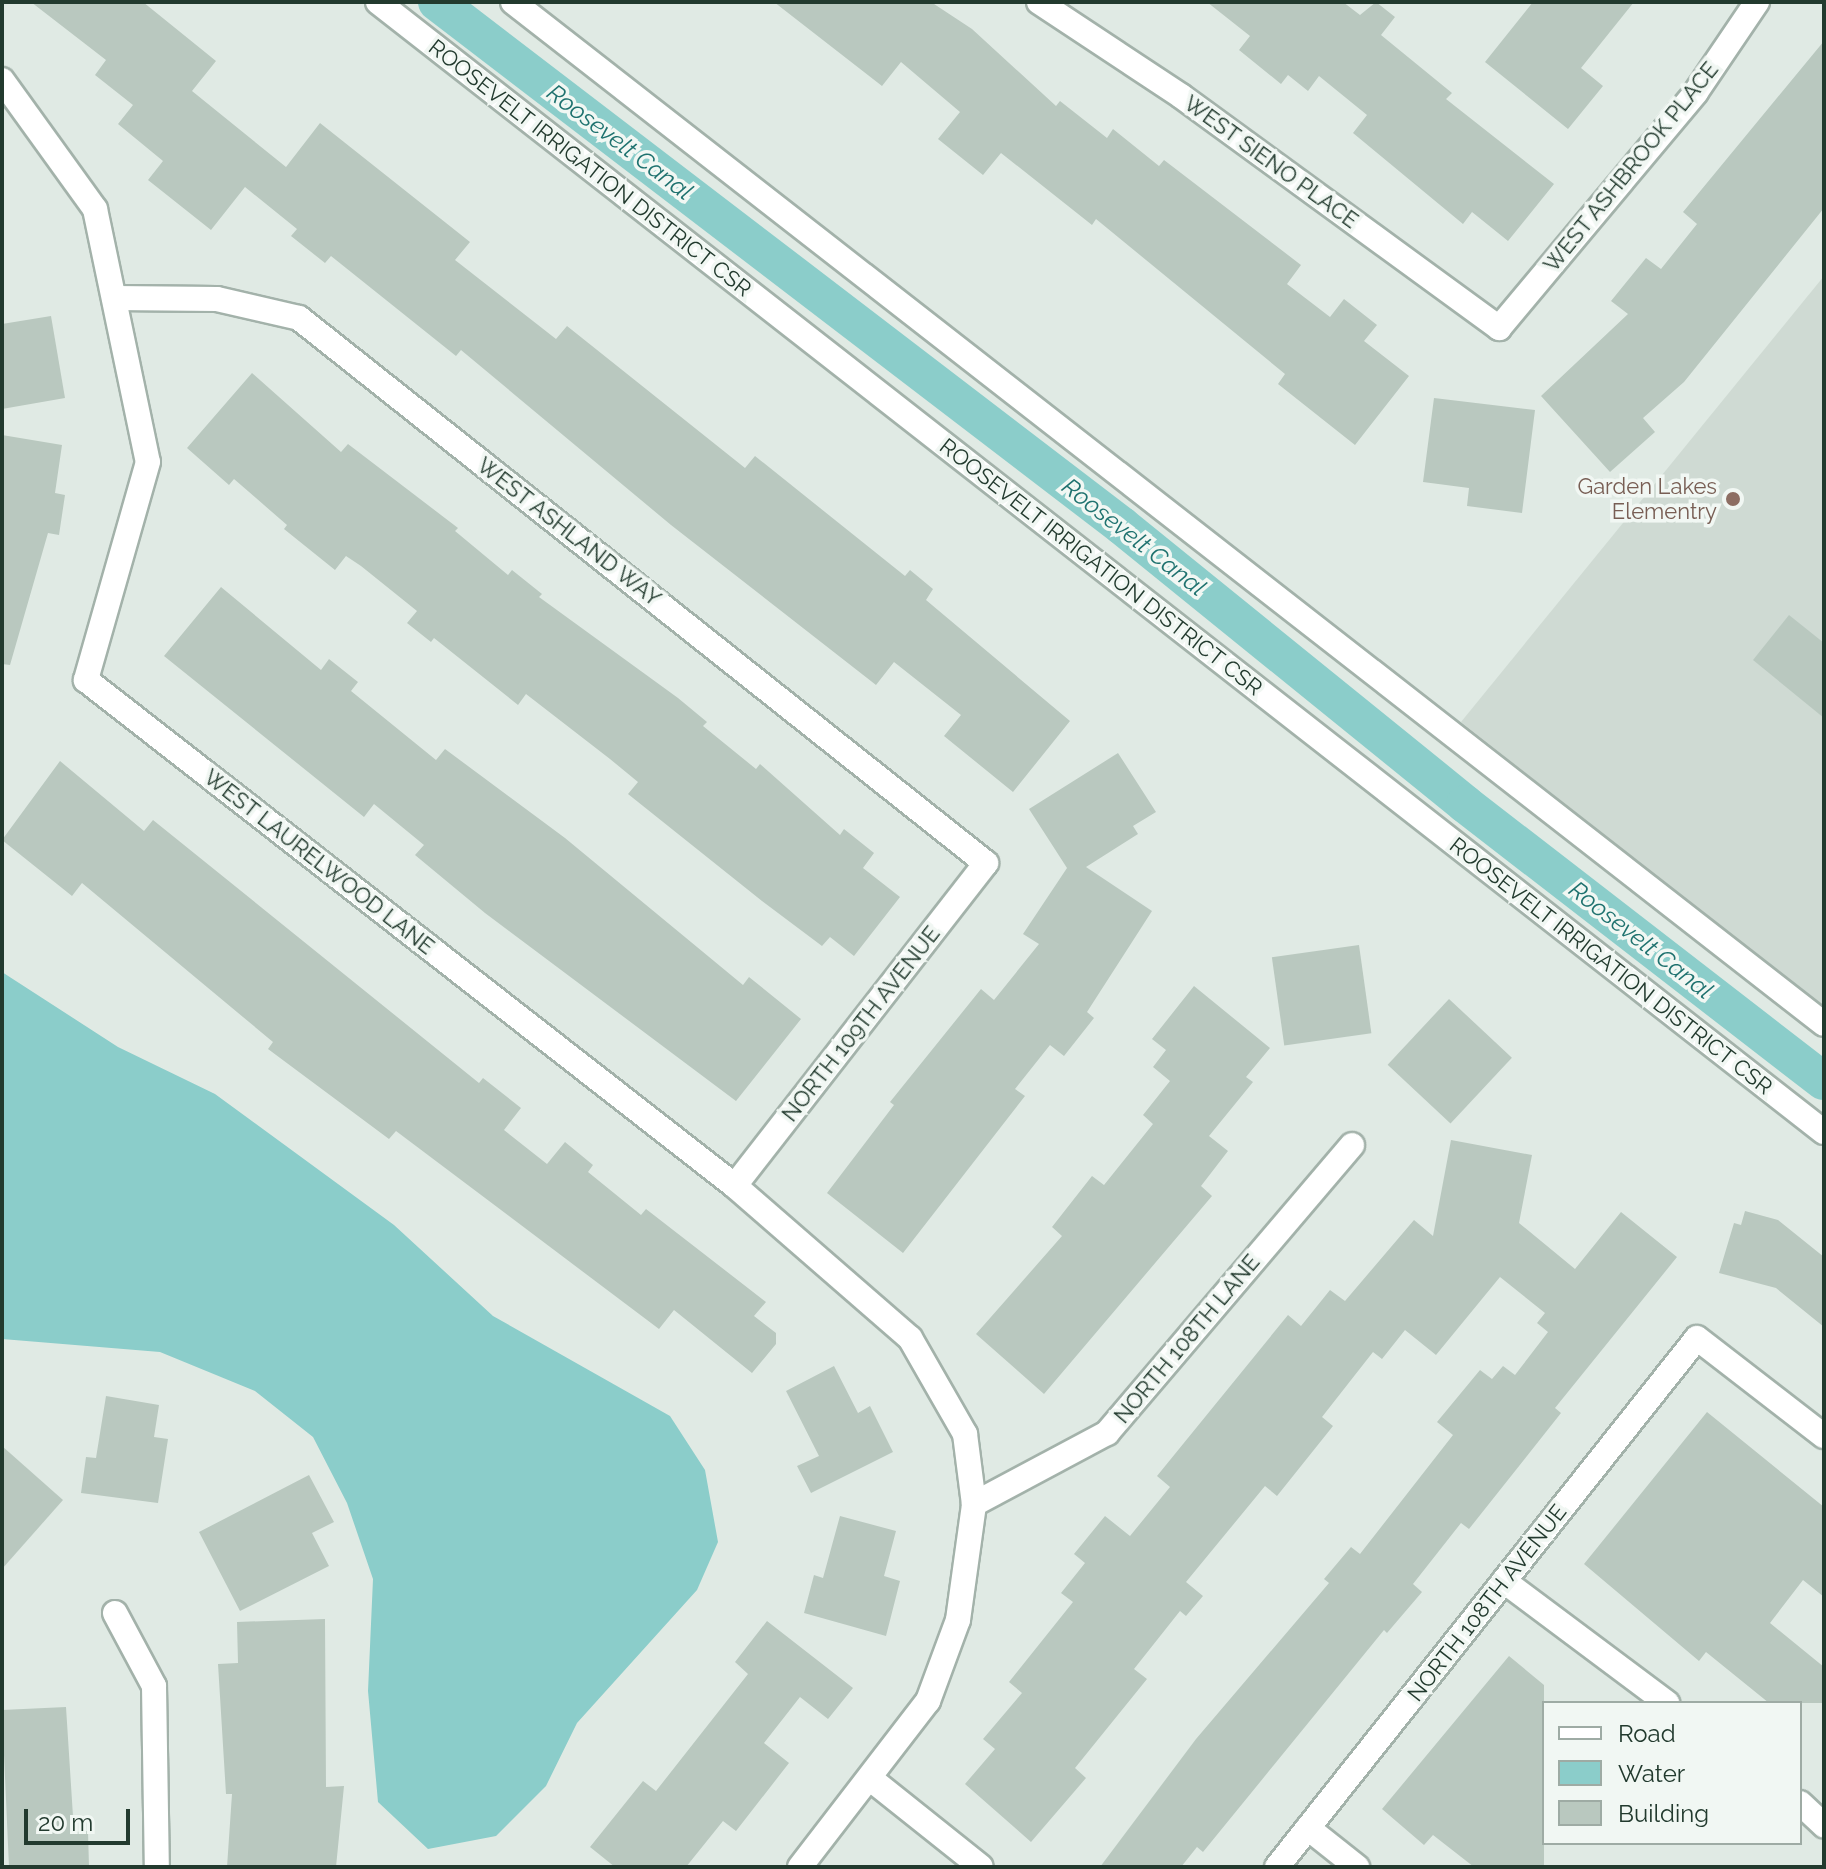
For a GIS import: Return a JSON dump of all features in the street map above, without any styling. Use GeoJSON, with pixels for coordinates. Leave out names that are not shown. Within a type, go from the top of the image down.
{"type":"FeatureCollection","features":[{"type":"Feature","properties":{"kind":"street","name":"ROOSEVELT IRRIGATION DISTRICT CSR"},"geometry":{"type":"LineString","coordinates":[[378,2],[1824,1132]]}},
{"type":"Feature","properties":{"kind":"street"},"geometry":{"type":"LineString","coordinates":[[513,2],[1824,1024]]}},
{"type":"Feature","properties":{"kind":"street","name":"WEST SIENO PLACE"},"geometry":{"type":"LineString","coordinates":[[1039,2],[1181,96],[1499,328]]}},
{"type":"Feature","properties":{"kind":"street","name":"WEST ASHBROOK PLACE"},"geometry":{"type":"LineString","coordinates":[[1499,328],[1696,92],[1757,2]]}},
{"type":"Feature","properties":{"kind":"street","name":"WEST LAURELWOOD LANE"},"geometry":{"type":"LineString","coordinates":[[2,80],[95,209],[148,462],[86,680],[735,1186],[910,1338],[965,1434],[974,1504]]}},
{"type":"Feature","properties":{"kind":"street","name":"WEST ASHLAND WAY"},"geometry":{"type":"LineString","coordinates":[[114,298],[217,299],[299,318],[986,863]]}},
{"type":"Feature","properties":{"kind":"street","name":"NORTH 109TH AVENUE"},"geometry":{"type":"LineString","coordinates":[[735,1186],[986,863]]}},
{"type":"Feature","properties":{"kind":"street","name":"NORTH 108TH LANE"},"geometry":{"type":"LineString","coordinates":[[974,1504],[1107,1433],[1352,1145]]}},
{"type":"Feature","properties":{"kind":"street","name":"NORTH 108TH AVENUE"},"geometry":{"type":"LineString","coordinates":[[1277,1867],[1697,1338],[1824,1436]]}},
{"type":"Feature","properties":{"kind":"street"},"geometry":{"type":"LineString","coordinates":[[800,1867],[872,1780],[933,1688],[958,1620],[974,1504]]}},
{"type":"Feature","properties":{"kind":"street"},"geometry":{"type":"LineString","coordinates":[[1504,1581],[1664,1701]]}},
{"type":"Feature","properties":{"kind":"street"},"geometry":{"type":"LineString","coordinates":[[115,1613],[154,1686],[157,1867]]}},
{"type":"Feature","properties":{"kind":"street"},"geometry":{"type":"LineString","coordinates":[[872,1780],[981,1867]]}},
{"type":"Feature","properties":{"kind":"street"},"geometry":{"type":"LineString","coordinates":[[1802,1805],[1824,1825]]}},
{"type":"Feature","properties":{"kind":"street"},"geometry":{"type":"LineString","coordinates":[[1308,1828],[1357,1867]]}},
{"type":"Feature","properties":{"kind":"shaded area","name":"Garden Lakes Elementry"},"geometry":{"type":"Polygon","coordinates":[[[1824,276],[1824,1008],[1461,722],[1824,276]]]}},
{"type":"Feature","properties":{"kind":"water"},"geometry":{"type":"Polygon","coordinates":[[[2,972],[118,1047],[215,1094],[394,1225],[493,1316],[670,1416],[705,1470],[718,1542],[697,1590],[577,1723],[546,1786],[496,1836],[428,1849],[378,1802],[368,1691],[373,1579],[347,1503],[313,1437],[255,1391],[160,1352],[2,1339],[2,972]]]}},
{"type":"Feature","properties":{"kind":"building"},"geometry":{"type":"Polygon","coordinates":[[[31,2],[143,2],[216,61],[192,91],[286,167],[320,123],[470,242],[455,260],[556,339],[567,326],[745,468],[755,456],[905,576],[910,570],[933,589],[926,600],[1070,721],[1013,792],[944,736],[961,715],[894,662],[876,685],[671,525],[461,350],[456,356],[331,256],[325,263],[291,236],[297,229],[245,187],[211,230],[148,180],[163,161],[118,124],[133,105],[95,75],[106,60],[31,2]]]}},
{"type":"Feature","properties":{"kind":"building"},"geometry":{"type":"Polygon","coordinates":[[[774,2],[931,2],[972,29],[1056,106],[1060,101],[1107,138],[1113,129],[1159,166],[1164,160],[1301,265],[1287,284],[1330,317],[1344,299],[1377,325],[1364,341],[1409,376],[1355,445],[1278,384],[1285,374],[1096,219],[1092,225],[1001,153],[983,175],[938,139],[960,112],[901,62],[882,86],[774,2]]]}},
{"type":"Feature","properties":{"kind":"building"},"geometry":{"type":"Polygon","coordinates":[[[1207,2],[1343,2],[1360,15],[1376,2],[1395,17],[1381,35],[1452,93],[1446,99],[1554,184],[1508,241],[1472,212],[1463,224],[1353,133],[1367,115],[1319,76],[1308,91],[1288,75],[1281,84],[1239,50],[1250,36],[1207,2]]]}},
{"type":"Feature","properties":{"kind":"building"},"geometry":{"type":"Polygon","coordinates":[[[1533,2],[1634,2],[1581,68],[1603,86],[1568,129],[1485,62],[1533,2]]]}},
{"type":"Feature","properties":{"kind":"building"},"geometry":{"type":"Polygon","coordinates":[[[1824,41],[1824,208],[1684,382],[1643,418],[1655,432],[1610,472],[1541,396],[1628,314],[1611,301],[1646,258],[1661,269],[1697,224],[1683,212],[1824,41]]]}},
{"type":"Feature","properties":{"kind":"building"},"geometry":{"type":"Polygon","coordinates":[[[51,316],[65,398],[2,409],[2,324],[51,316]]]}},
{"type":"Feature","properties":{"kind":"building"},"geometry":{"type":"Polygon","coordinates":[[[252,373],[341,452],[348,444],[458,528],[455,531],[508,575],[512,570],[542,594],[539,597],[678,698],[707,722],[703,726],[756,769],[760,764],[840,835],[844,829],[874,853],[863,868],[900,897],[854,956],[830,937],[822,946],[762,901],[628,794],[638,782],[610,759],[526,694],[518,705],[434,638],[431,642],[407,623],[417,611],[361,566],[346,556],[335,570],[284,529],[287,525],[234,479],[229,485],[187,448],[252,373]]]}},
{"type":"Feature","properties":{"kind":"building"},"geometry":{"type":"Polygon","coordinates":[[[1434,398],[1535,410],[1522,513],[1467,506],[1469,488],[1423,482],[1434,398]]]}},
{"type":"Feature","properties":{"kind":"building"},"geometry":{"type":"Polygon","coordinates":[[[2,435],[62,445],[55,493],[65,495],[59,535],[48,533],[10,665],[2,664],[2,435]]]}},
{"type":"Feature","properties":{"kind":"building"},"geometry":{"type":"Polygon","coordinates":[[[221,587],[321,670],[329,659],[358,682],[351,691],[436,760],[445,749],[565,838],[743,985],[749,977],[801,1019],[736,1101],[485,913],[415,855],[424,845],[374,804],[364,817],[164,656],[221,587]]]}},
{"type":"Feature","properties":{"kind":"building"},"geometry":{"type":"Polygon","coordinates":[[[1789,615],[1824,643],[1824,718],[1753,660],[1789,615]]]}},
{"type":"Feature","properties":{"kind":"building"},"geometry":{"type":"Polygon","coordinates":[[[1118,753],[1156,812],[1133,826],[1138,834],[1086,867],[1152,911],[1087,1012],[1094,1018],[1064,1056],[1050,1045],[1015,1089],[1025,1096],[903,1253],[827,1193],[894,1105],[890,1102],[981,989],[994,1000],[1039,944],[1023,934],[1067,868],[1029,809],[1118,753]]]}},
{"type":"Feature","properties":{"kind":"building"},"geometry":{"type":"Polygon","coordinates":[[[60,761],[144,831],[153,820],[479,1083],[483,1078],[521,1108],[504,1130],[547,1164],[565,1142],[593,1165],[588,1172],[641,1215],[646,1209],[766,1302],[754,1316],[776,1333],[776,1344],[752,1373],[674,1310],[659,1329],[396,1131],[389,1139],[268,1049],[273,1042],[82,883],[72,896],[2,840],[60,761]]]}},
{"type":"Feature","properties":{"kind":"building"},"geometry":{"type":"Polygon","coordinates":[[[1359,945],[1371,1033],[1284,1045],[1272,957],[1359,945]]]}},
{"type":"Feature","properties":{"kind":"building"},"geometry":{"type":"Polygon","coordinates":[[[1194,986],[1270,1048],[1246,1077],[1253,1082],[1209,1136],[1228,1151],[1201,1186],[1212,1196],[1044,1394],[976,1334],[1062,1236],[1052,1227],[1092,1176],[1104,1185],[1153,1124],[1143,1115],[1170,1081],[1153,1067],[1166,1050],[1152,1039],[1194,986]]]}},
{"type":"Feature","properties":{"kind":"building"},"geometry":{"type":"Polygon","coordinates":[[[1449,999],[1512,1058],[1451,1123],[1388,1065],[1449,999]]]}},
{"type":"Feature","properties":{"kind":"building"},"geometry":{"type":"Polygon","coordinates":[[[1451,1140],[1532,1155],[1519,1223],[1575,1269],[1621,1212],[1677,1257],[1555,1408],[1561,1413],[1469,1529],[1461,1523],[1413,1584],[1422,1592],[1387,1633],[1384,1630],[1203,1852],[1197,1847],[1181,1867],[1100,1867],[1196,1739],[1329,1583],[1324,1579],[1351,1547],[1360,1554],[1453,1435],[1437,1422],[1480,1370],[1492,1379],[1503,1366],[1515,1375],[1548,1332],[1537,1323],[1545,1313],[1500,1277],[1436,1355],[1405,1330],[1382,1359],[1373,1352],[1322,1417],[1333,1426],[1277,1496],[1265,1486],[1186,1582],[1203,1596],[1186,1616],[1180,1611],[1134,1669],[1147,1679],[1075,1768],[1086,1778],[1031,1842],[965,1784],[995,1749],[983,1739],[1022,1693],[1009,1682],[1073,1602],[1061,1593],[1085,1563],[1074,1554],[1105,1516],[1130,1536],[1170,1487],[1157,1476],[1288,1315],[1301,1326],[1330,1290],[1345,1301],[1414,1220],[1433,1236],[1451,1140]]]}},
{"type":"Feature","properties":{"kind":"building"},"geometry":{"type":"Polygon","coordinates":[[[1745,1211],[1778,1220],[1824,1257],[1824,1327],[1776,1288],[1719,1273],[1734,1223],[1741,1225],[1745,1211]]]}},
{"type":"Feature","properties":{"kind":"building"},"geometry":{"type":"Polygon","coordinates":[[[834,1366],[858,1413],[870,1406],[893,1452],[811,1493],[797,1466],[819,1456],[786,1391],[834,1366]]]}},
{"type":"Feature","properties":{"kind":"building"},"geometry":{"type":"Polygon","coordinates":[[[106,1396],[159,1405],[154,1437],[168,1439],[158,1503],[81,1493],[86,1457],[96,1458],[106,1396]]]}},
{"type":"Feature","properties":{"kind":"building"},"geometry":{"type":"Polygon","coordinates":[[[1707,1412],[1824,1507],[1824,1597],[1803,1580],[1770,1623],[1824,1667],[1824,1703],[1767,1701],[1706,1652],[1699,1661],[1584,1564],[1707,1412]]]}},
{"type":"Feature","properties":{"kind":"building"},"geometry":{"type":"Polygon","coordinates":[[[2,1446],[63,1500],[2,1569],[2,1446]]]}},
{"type":"Feature","properties":{"kind":"building"},"geometry":{"type":"Polygon","coordinates":[[[309,1475],[334,1522],[312,1533],[329,1566],[240,1611],[199,1532],[309,1475]]]}},
{"type":"Feature","properties":{"kind":"building"},"geometry":{"type":"Polygon","coordinates":[[[840,1516],[896,1531],[884,1576],[900,1581],[886,1636],[804,1613],[814,1575],[823,1578],[840,1516]]]}},
{"type":"Feature","properties":{"kind":"building"},"geometry":{"type":"Polygon","coordinates":[[[325,1619],[326,1787],[344,1786],[336,1867],[227,1867],[232,1794],[226,1794],[218,1664],[238,1663],[237,1622],[325,1619]]]}},
{"type":"Feature","properties":{"kind":"building"},"geometry":{"type":"Polygon","coordinates":[[[767,1621],[853,1688],[828,1719],[800,1697],[764,1743],[789,1763],[736,1831],[723,1821],[686,1867],[615,1867],[590,1847],[643,1781],[656,1791],[748,1674],[735,1662],[767,1621]]]}},
{"type":"Feature","properties":{"kind":"building"},"geometry":{"type":"Polygon","coordinates":[[[1509,1656],[1544,1685],[1544,1867],[1474,1867],[1433,1835],[1424,1845],[1382,1809],[1509,1656]]]}},
{"type":"Feature","properties":{"kind":"building"},"geometry":{"type":"Polygon","coordinates":[[[66,1707],[74,1832],[88,1831],[89,1867],[9,1867],[2,1710],[66,1707]]]}},
{"type":"Feature","properties":{"kind":"waterway","name":"Roosevelt Canal"},"geometry":{"type":"LineString","coordinates":[[437,2],[1122,526],[1465,804],[1824,1081]]}},
{"type":"Feature","properties":{"kind":"place","name":"Garden Lakes Elementry"},"geometry":{"type":"Point","coordinates":[1733,499]}}]}
